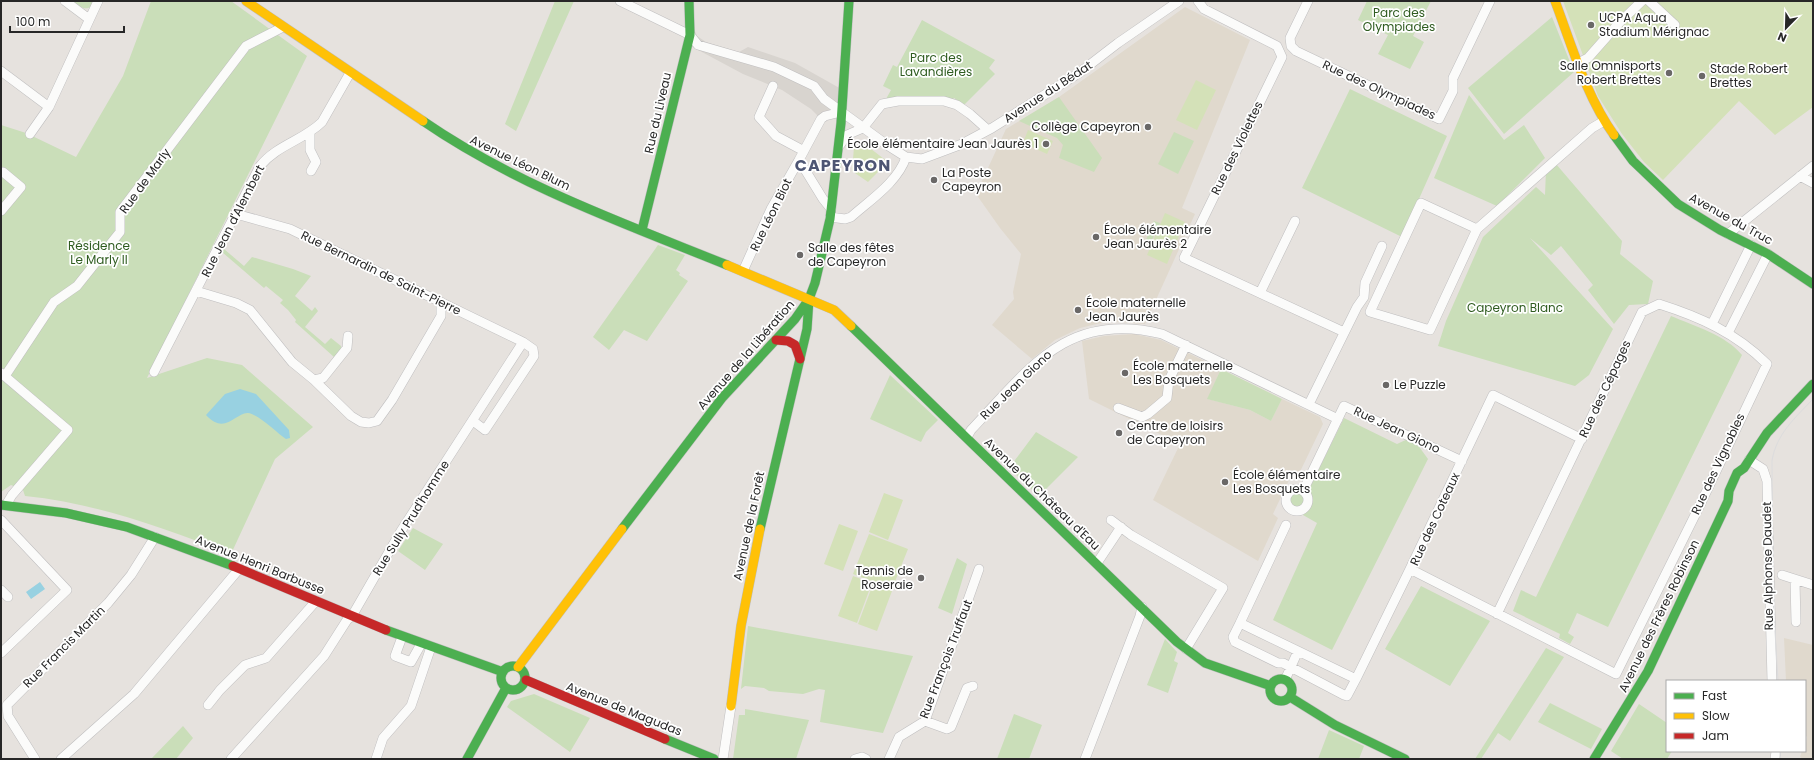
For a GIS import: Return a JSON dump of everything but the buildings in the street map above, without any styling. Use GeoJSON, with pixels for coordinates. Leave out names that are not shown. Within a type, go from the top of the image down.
{"type":"FeatureCollection","features":[{"type":"Feature","properties":{"kind":"street"},"geometry":{"type":"LineString","coordinates":[[65,1],[89,19]]}},
{"type":"Feature","properties":{"kind":"street"},"geometry":{"type":"LineString","coordinates":[[30,134],[49,106],[98,1]]}},
{"type":"Feature","properties":{"kind":"street","name":"Avenue Léon Blum"},"geometry":{"type":"LineString","coordinates":[[246,1],[350,74],[459,146],[540,188],[809,299]]}},
{"type":"Feature","properties":{"kind":"street"},"geometry":{"type":"LineString","coordinates":[[620,1],[690,35],[698,45],[774,67],[814,86],[824,99],[906,157],[903,165],[895,177],[852,217],[845,219],[831,213],[799,160]]}},
{"type":"Feature","properties":{"kind":"street","name":"Rue du Liveau"},"geometry":{"type":"LineString","coordinates":[[642,230],[690,35],[689,1]]}},
{"type":"Feature","properties":{"kind":"street","name":"Avenue de la Libération"},"geometry":{"type":"LineString","coordinates":[[518,667],[523,658],[683,447],[722,398],[795,319],[809,299],[815,283],[831,213],[838,148],[849,1]]}},
{"type":"Feature","properties":{"kind":"street","name":"Avenue du Bédat"},"geometry":{"type":"LineString","coordinates":[[906,157],[922,159],[940,153],[988,130],[1079,73],[1118,43],[1179,1]]}},
{"type":"Feature","properties":{"kind":"street","name":"Rue des Violettes"},"geometry":{"type":"LineString","coordinates":[[1198,1],[1204,9],[1277,46],[1282,57],[1184,258],[1260,293]]}},
{"type":"Feature","properties":{"kind":"street","name":"Rue des Olympiades"},"geometry":{"type":"LineString","coordinates":[[1308,1],[1290,38],[1291,46],[1296,51],[1439,120],[1453,91],[1453,78],[1490,1]]}},
{"type":"Feature","properties":{"kind":"street","name":"Avenue du Truc"},"geometry":{"type":"LineString","coordinates":[[1555,1],[1591,96],[1604,121],[1622,147],[1657,185],[1678,204],[1728,234],[1751,244],[1768,254],[1813,284]]}},
{"type":"Feature","properties":{"kind":"street"},"geometry":{"type":"LineString","coordinates":[[1578,63],[1588,58],[1619,23],[1642,1]]}},
{"type":"Feature","properties":{"kind":"street"},"geometry":{"type":"LineString","coordinates":[[1649,1],[1675,24]]}},
{"type":"Feature","properties":{"kind":"street","name":"Rue de Marly"},"geometry":{"type":"LineString","coordinates":[[3,505],[68,430],[3,375],[54,302],[77,286],[120,232],[120,212],[246,46],[283,27]]}},
{"type":"Feature","properties":{"kind":"street"},"geometry":{"type":"LineString","coordinates":[[1,71],[49,106]]}},
{"type":"Feature","properties":{"kind":"street","name":"Rue Jean d'Alembert"},"geometry":{"type":"LineString","coordinates":[[154,372],[260,166],[274,151],[316,129],[328,115],[350,74]]}},
{"type":"Feature","properties":{"kind":"street"},"geometry":{"type":"LineString","coordinates":[[773,86],[759,117],[776,136],[804,151]]}},
{"type":"Feature","properties":{"kind":"street"},"geometry":{"type":"LineString","coordinates":[[838,148],[847,135],[863,128],[882,104],[898,101],[944,101],[963,110],[988,130]]}},
{"type":"Feature","properties":{"kind":"street","name":"Rue Léon Biot"},"geometry":{"type":"LineString","coordinates":[[743,271],[771,209],[821,120],[825,116],[841,112]]}},
{"type":"Feature","properties":{"kind":"street"},"geometry":{"type":"LineString","coordinates":[[1477,229],[1421,202],[1370,312],[1430,330],[1477,229],[1592,128],[1604,121]]}},
{"type":"Feature","properties":{"kind":"street"},"geometry":{"type":"LineString","coordinates":[[310,132],[310,150],[316,162],[312,171]]}},
{"type":"Feature","properties":{"kind":"street"},"geometry":{"type":"LineString","coordinates":[[1728,234],[1813,166]]}},
{"type":"Feature","properties":{"kind":"street"},"geometry":{"type":"LineString","coordinates":[[1,211],[21,187],[3,172]]}},
{"type":"Feature","properties":{"kind":"street"},"geometry":{"type":"LineString","coordinates":[[1800,176],[1813,182]]}},
{"type":"Feature","properties":{"kind":"street","name":"Rue Bernardin de Saint-Pierre"},"geometry":{"type":"LineString","coordinates":[[236,214],[290,229],[523,342]]}},
{"type":"Feature","properties":{"kind":"street"},"geometry":{"type":"LineString","coordinates":[[1295,221],[1260,293],[1344,332]]}},
{"type":"Feature","properties":{"kind":"street"},"geometry":{"type":"LineString","coordinates":[[1712,324],[1751,244]]}},
{"type":"Feature","properties":{"kind":"street"},"geometry":{"type":"LineString","coordinates":[[1309,404],[1356,307],[1364,297],[1365,283],[1382,246]]}},
{"type":"Feature","properties":{"kind":"street"},"geometry":{"type":"LineString","coordinates":[[1728,333],[1768,254]]}},
{"type":"Feature","properties":{"kind":"street"},"geometry":{"type":"LineString","coordinates":[[196,291],[236,303],[250,310],[257,317],[274,342],[292,362],[314,380],[351,416],[361,422],[369,423],[378,421],[392,400],[441,316],[441,302]]}},
{"type":"Feature","properties":{"kind":"street","name":"Avenue de la Forêt"},"geometry":{"type":"LineString","coordinates":[[723,759],[741,626],[759,534],[807,329],[809,299]]}},
{"type":"Feature","properties":{"kind":"street","name":"Avenue du Château d'Eau"},"geometry":{"type":"LineString","coordinates":[[809,299],[834,310],[1186,650],[1205,663],[1218,669],[1271,686]]}},
{"type":"Feature","properties":{"kind":"street","name":"Rue des Cépages"},"geometry":{"type":"LineString","coordinates":[[1497,614],[1642,312],[1659,304],[1693,315],[1712,324]]}},
{"type":"Feature","properties":{"kind":"street","name":"Rue des Vignobles"},"geometry":{"type":"LineString","coordinates":[[1616,674],[1699,507],[1767,364],[1756,353],[1728,333],[1712,324]]}},
{"type":"Feature","properties":{"kind":"street","name":"Rue Jean Giono"},"geometry":{"type":"LineString","coordinates":[[967,437],[971,430],[1029,369],[1049,351],[1070,339],[1093,330],[1118,327],[1142,329],[1162,334],[1338,419]]}},
{"type":"Feature","properties":{"kind":"street"},"geometry":{"type":"LineString","coordinates":[[314,380],[323,378],[347,348],[348,336]]}},
{"type":"Feature","properties":{"kind":"street"},"geometry":{"type":"LineString","coordinates":[[776,340],[788,341],[795,345],[800,360]]}},
{"type":"Feature","properties":{"kind":"street"},"geometry":{"type":"LineString","coordinates":[[473,422],[485,430],[534,356],[533,349],[523,342]]}},
{"type":"Feature","properties":{"kind":"street","name":"Rue Sully Prud'homme"},"geometry":{"type":"LineString","coordinates":[[231,759],[324,656],[347,620],[352,616],[401,530],[473,422],[523,342]]}},
{"type":"Feature","properties":{"kind":"street"},"geometry":{"type":"LineString","coordinates":[[1118,408],[1142,417],[1148,414],[1167,398],[1169,380],[1186,345]]}},
{"type":"Feature","properties":{"kind":"street","name":"Avenue des Frères Robinson"},"geometry":{"type":"LineString","coordinates":[[1594,759],[1646,676],[1728,501],[1732,499],[1744,476],[1746,464],[1768,433],[1813,384]]}},
{"type":"Feature","properties":{"kind":"street","name":"Rue des Coteaux"},"geometry":{"type":"LineString","coordinates":[[1582,438],[1494,395],[1410,569],[1616,674]]}},
{"type":"Feature","properties":{"kind":"street","name":"Rue Jean Giono"},"geometry":{"type":"LineString","coordinates":[[1303,491],[1344,406],[1462,461]]}},
{"type":"Feature","properties":{"kind":"street","name":"Rue Alphonse Daudet"},"geometry":{"type":"LineString","coordinates":[[1746,464],[1763,469],[1767,481],[1772,680]]}},
{"type":"Feature","properties":{"kind":"street","name":"Avenue Henri Barbusse"},"geometry":{"type":"LineString","coordinates":[[3,505],[54,511],[99,519],[155,537],[239,569],[421,644],[503,672]]}},
{"type":"Feature","properties":{"kind":"street"},"geometry":{"type":"LineString","coordinates":[[1,520],[67,590],[1,653]]}},
{"type":"Feature","properties":{"kind":"street"},"geometry":{"type":"LineString","coordinates":[[1111,520],[1222,588],[1186,650]]}},
{"type":"Feature","properties":{"kind":"street"},"geometry":{"type":"LineString","coordinates":[[1286,525],[1233,637],[1235,642],[1278,663],[1283,663],[1344,695],[1347,696],[1350,693],[1410,569]]}},
{"type":"Feature","properties":{"kind":"street"},"geometry":{"type":"LineString","coordinates":[[1097,563],[1122,527]]}},
{"type":"Feature","properties":{"kind":"street","name":"Rue Francis Martin"},"geometry":{"type":"LineString","coordinates":[[35,759],[8,716],[7,705],[108,603],[131,575],[155,537]]}},
{"type":"Feature","properties":{"kind":"street"},"geometry":{"type":"LineString","coordinates":[[61,759],[134,694],[239,569]]}},
{"type":"Feature","properties":{"kind":"street","name":"Rue François Truffaut"},"geometry":{"type":"LineString","coordinates":[[889,759],[899,737],[925,721],[979,569]]}},
{"type":"Feature","properties":{"kind":"street"},"geometry":{"type":"LineString","coordinates":[[1782,576],[1813,585]]}},
{"type":"Feature","properties":{"kind":"street"},"geometry":{"type":"LineString","coordinates":[[1795,581],[1796,622]]}},
{"type":"Feature","properties":{"kind":"street"},"geometry":{"type":"LineString","coordinates":[[1,590],[8,597]]}},
{"type":"Feature","properties":{"kind":"street"},"geometry":{"type":"LineString","coordinates":[[208,705],[220,690],[245,665],[266,658],[316,601]]}},
{"type":"Feature","properties":{"kind":"street"},"geometry":{"type":"LineString","coordinates":[[1085,759],[1140,616],[1142,607]]}},
{"type":"Feature","properties":{"kind":"street"},"geometry":{"type":"LineString","coordinates":[[1240,623],[1356,679]]}},
{"type":"Feature","properties":{"kind":"street"},"geometry":{"type":"LineString","coordinates":[[402,636],[395,656],[402,660],[411,662],[421,644]]}},
{"type":"Feature","properties":{"kind":"street"},"geometry":{"type":"LineString","coordinates":[[376,759],[383,738],[411,706],[431,647]]}},
{"type":"Feature","properties":{"kind":"street"},"geometry":{"type":"LineString","coordinates":[[1285,680],[1298,651]]}},
{"type":"Feature","properties":{"kind":"street"},"geometry":{"type":"LineString","coordinates":[[511,666],[518,667],[524,672],[526,680],[518,690],[514,691],[506,688],[502,683],[503,672],[511,666]]}},
{"type":"Feature","properties":{"kind":"street","name":"Avenue de Magudas"},"geometry":{"type":"LineString","coordinates":[[526,680],[714,759]]}},
{"type":"Feature","properties":{"kind":"street"},"geometry":{"type":"LineString","coordinates":[[1278,680],[1285,680],[1291,687],[1290,697],[1284,701],[1275,699],[1271,694],[1271,686],[1278,680]]}},
{"type":"Feature","properties":{"kind":"street"},"geometry":{"type":"LineString","coordinates":[[925,721],[947,729],[951,727],[967,688],[973,686]]}},
{"type":"Feature","properties":{"kind":"street"},"geometry":{"type":"LineString","coordinates":[[467,759],[506,688]]}},
{"type":"Feature","properties":{"kind":"street"},"geometry":{"type":"LineString","coordinates":[[1290,697],[1335,726],[1405,759]]}},
{"type":"Feature","properties":{"kind":"street"},"geometry":{"type":"LineString","coordinates":[[855,759],[862,757],[866,759]]}},
{"type":"Feature","properties":{"kind":"shaded area"},"geometry":{"type":"Polygon","coordinates":[[[1185,7],[1250,40],[1182,208],[1195,214],[1145,324],[1109,321],[1080,328],[1055,340],[1032,359],[992,325],[1014,299],[1013,292],[1021,254],[976,194],[1006,129],[1059,97],[1185,7]]]}},
{"type":"Feature","properties":{"kind":"shaded area"},"geometry":{"type":"Polygon","coordinates":[[[690,19],[697,36],[706,42],[739,52],[748,47],[795,63],[843,90],[841,112],[821,119],[811,109],[782,90],[743,74],[687,44],[690,19]]]}},
{"type":"Feature","properties":{"kind":"shaded area","name":"École élémentaire Les Bosquets"},"geometry":{"type":"Polygon","coordinates":[[[1134,334],[1161,340],[1221,369],[1208,399],[1250,410],[1271,421],[1282,399],[1320,417],[1323,424],[1296,480],[1290,478],[1273,514],[1278,518],[1258,561],[1153,500],[1180,444],[1089,399],[1082,341],[1104,336],[1134,334]]]}},
{"type":"Feature","properties":{"kind":"shaded area"},"geometry":{"type":"Polygon","coordinates":[[[1784,638],[1813,645],[1813,759],[1803,759],[1800,757],[1802,752],[1806,752],[1806,680],[1786,680],[1784,638]]]}},
{"type":"Feature","properties":{"kind":"green space"},"geometry":{"type":"Polygon","coordinates":[[[72,1],[94,1],[90,7],[84,8],[72,1]]]}},
{"type":"Feature","properties":{"kind":"green space","name":"Résidence Le Marly II"},"geometry":{"type":"Polygon","coordinates":[[[151,1],[231,1],[307,56],[147,378],[207,358],[242,365],[313,427],[275,459],[231,554],[130,518],[78,504],[25,496],[23,490],[11,485],[1,492],[1,125],[26,133],[76,157],[123,76],[151,1]]]}},
{"type":"Feature","properties":{"kind":"green space"},"geometry":{"type":"Polygon","coordinates":[[[555,1],[574,1],[516,131],[505,124],[555,1]]]}},
{"type":"Feature","properties":{"kind":"green space","name":"Parc des Olympiades"},"geometry":{"type":"Polygon","coordinates":[[[1367,1],[1431,1],[1413,36],[1424,42],[1410,69],[1378,54],[1388,35],[1358,20],[1367,1]]]}},
{"type":"Feature","properties":{"kind":"green space","name":"Stade Robert Brettes"},"geometry":{"type":"Polygon","coordinates":[[[1563,1],[1813,1],[1813,107],[1775,135],[1739,101],[1663,180],[1644,162],[1622,134],[1598,96],[1563,1]]]}},
{"type":"Feature","properties":{"kind":"green space"},"geometry":{"type":"Polygon","coordinates":[[[1552,17],[1574,72],[1504,134],[1468,88],[1552,17]]]}},
{"type":"Feature","properties":{"kind":"green space","name":"Parc des Lavandières"},"geometry":{"type":"Polygon","coordinates":[[[922,20],[995,60],[989,68],[995,74],[964,105],[954,98],[951,101],[886,99],[891,90],[883,86],[893,65],[897,67],[922,20]]]}},
{"type":"Feature","properties":{"kind":"green space"},"geometry":{"type":"Polygon","coordinates":[[[1196,80],[1216,90],[1197,130],[1176,120],[1196,80]]]}},
{"type":"Feature","properties":{"kind":"green space"},"geometry":{"type":"Polygon","coordinates":[[[1350,89],[1447,136],[1402,237],[1302,188],[1350,89]]]}},
{"type":"Feature","properties":{"kind":"green space"},"geometry":{"type":"Polygon","coordinates":[[[1469,95],[1504,140],[1524,125],[1545,158],[1497,206],[1434,178],[1469,95]]]}},
{"type":"Feature","properties":{"kind":"green space"},"geometry":{"type":"Polygon","coordinates":[[[1059,97],[1102,158],[1094,172],[1059,158],[1063,145],[1057,138],[1019,121],[1059,97]]]}},
{"type":"Feature","properties":{"kind":"green space"},"geometry":{"type":"Polygon","coordinates":[[[1028,130],[1053,141],[1047,154],[1023,143],[1028,130]]]}},
{"type":"Feature","properties":{"kind":"green space"},"geometry":{"type":"Polygon","coordinates":[[[1174,132],[1194,141],[1178,174],[1158,164],[1174,132]]]}},
{"type":"Feature","properties":{"kind":"green space"},"geometry":{"type":"Polygon","coordinates":[[[862,142],[888,162],[868,182],[852,171],[854,147],[862,142]]]}},
{"type":"Feature","properties":{"kind":"green space","name":"Capeyron Blanc"},"geometry":{"type":"Polygon","coordinates":[[[1556,164],[1622,241],[1620,254],[1653,281],[1648,304],[1629,305],[1614,324],[1588,290],[1593,285],[1561,246],[1551,255],[1530,238],[1613,329],[1589,375],[1575,386],[1438,346],[1446,321],[1483,237],[1536,187],[1545,195],[1546,170],[1556,164]]]}},
{"type":"Feature","properties":{"kind":"green space"},"geometry":{"type":"Polygon","coordinates":[[[1165,213],[1185,222],[1167,264],[1147,255],[1165,213]]]}},
{"type":"Feature","properties":{"kind":"green space"},"geometry":{"type":"Polygon","coordinates":[[[1154,221],[1160,223],[1151,242],[1146,240],[1154,221]]]}},
{"type":"Feature","properties":{"kind":"green space"},"geometry":{"type":"Polygon","coordinates":[[[658,245],[685,255],[676,270],[680,273],[679,275],[688,281],[647,341],[624,330],[609,350],[593,337],[658,245]]]}},
{"type":"Feature","properties":{"kind":"green space"},"geometry":{"type":"Polygon","coordinates":[[[224,249],[244,266],[252,257],[311,276],[295,296],[312,311],[315,307],[318,311],[305,327],[325,344],[331,338],[341,346],[341,349],[334,357],[295,322],[296,320],[280,303],[283,300],[266,286],[264,288],[222,252],[224,249]]]}},
{"type":"Feature","properties":{"kind":"green space"},"geometry":{"type":"Polygon","coordinates":[[[1671,316],[1719,337],[1742,355],[1608,627],[1577,613],[1568,633],[1574,637],[1570,644],[1559,638],[1560,634],[1513,611],[1521,590],[1536,597],[1671,316]]]}},
{"type":"Feature","properties":{"kind":"green space"},"geometry":{"type":"Polygon","coordinates":[[[1221,369],[1282,399],[1271,421],[1250,410],[1207,399],[1221,369]]]}},
{"type":"Feature","properties":{"kind":"green space"},"geometry":{"type":"Polygon","coordinates":[[[890,375],[938,420],[926,432],[921,442],[870,419],[890,375]]]}},
{"type":"Feature","properties":{"kind":"green space"},"geometry":{"type":"Polygon","coordinates":[[[1344,418],[1397,444],[1412,437],[1428,459],[1332,650],[1273,620],[1317,523],[1303,515],[1310,499],[1310,487],[1344,418]]]}},
{"type":"Feature","properties":{"kind":"green space"},"geometry":{"type":"Polygon","coordinates":[[[1036,432],[1078,457],[1039,496],[1009,468],[1036,432]]]}},
{"type":"Feature","properties":{"kind":"green space"},"geometry":{"type":"Polygon","coordinates":[[[884,493],[903,500],[888,540],[869,532],[884,493]]]}},
{"type":"Feature","properties":{"kind":"green space"},"geometry":{"type":"Polygon","coordinates":[[[1294,493],[1300,493],[1304,497],[1304,503],[1300,507],[1294,507],[1290,503],[1290,497],[1294,493]]]}},
{"type":"Feature","properties":{"kind":"green space"},"geometry":{"type":"Polygon","coordinates":[[[839,524],[858,531],[843,571],[824,564],[839,524]]]}},
{"type":"Feature","properties":{"kind":"green space"},"geometry":{"type":"Polygon","coordinates":[[[413,528],[443,544],[425,570],[398,551],[413,528]]]}},
{"type":"Feature","properties":{"kind":"green space"},"geometry":{"type":"Polygon","coordinates":[[[869,534],[908,549],[892,589],[853,574],[869,534]]]}},
{"type":"Feature","properties":{"kind":"green space"},"geometry":{"type":"Polygon","coordinates":[[[957,558],[967,564],[952,614],[938,608],[957,558]]]}},
{"type":"Feature","properties":{"kind":"green space"},"geometry":{"type":"Polygon","coordinates":[[[853,576],[872,583],[857,623],[838,616],[853,576]]]}},
{"type":"Feature","properties":{"kind":"green space"},"geometry":{"type":"Polygon","coordinates":[[[873,584],[892,591],[877,631],[858,624],[873,584]]]}},
{"type":"Feature","properties":{"kind":"green space"},"geometry":{"type":"Polygon","coordinates":[[[1421,586],[1490,621],[1450,686],[1385,649],[1421,586]]]}},
{"type":"Feature","properties":{"kind":"green space"},"geometry":{"type":"Polygon","coordinates":[[[748,626],[913,656],[883,733],[820,722],[825,690],[819,689],[803,694],[769,691],[764,688],[745,686],[741,689],[748,626]]]}},
{"type":"Feature","properties":{"kind":"green space"},"geometry":{"type":"Polygon","coordinates":[[[1165,639],[1177,652],[1174,661],[1178,663],[1168,693],[1147,685],[1165,639]]]}},
{"type":"Feature","properties":{"kind":"green space"},"geometry":{"type":"Polygon","coordinates":[[[1546,648],[1564,657],[1510,741],[1498,733],[1481,759],[1475,759],[1546,648]]]}},
{"type":"Feature","properties":{"kind":"green space"},"geometry":{"type":"Polygon","coordinates":[[[534,694],[590,718],[570,752],[507,707],[511,701],[534,694]]]}},
{"type":"Feature","properties":{"kind":"green space"},"geometry":{"type":"Polygon","coordinates":[[[1550,703],[1602,729],[1591,749],[1538,722],[1550,703]]]}},
{"type":"Feature","properties":{"kind":"green space"},"geometry":{"type":"Polygon","coordinates":[[[1639,704],[1666,722],[1666,752],[1671,752],[1667,759],[1623,759],[1611,751],[1639,704]]]}},
{"type":"Feature","properties":{"kind":"green space"},"geometry":{"type":"Polygon","coordinates":[[[745,709],[809,720],[796,759],[733,759],[739,715],[745,715],[745,709]]]}},
{"type":"Feature","properties":{"kind":"green space"},"geometry":{"type":"Polygon","coordinates":[[[1014,714],[1042,725],[1029,759],[997,759],[1014,714]]]}},
{"type":"Feature","properties":{"kind":"green space"},"geometry":{"type":"Polygon","coordinates":[[[183,726],[193,738],[176,759],[151,759],[183,726]]]}},
{"type":"Feature","properties":{"kind":"green space"},"geometry":{"type":"Polygon","coordinates":[[[1329,730],[1364,746],[1359,759],[1318,759],[1329,730]]]}},
{"type":"Feature","properties":{"kind":"water"},"geometry":{"type":"Polygon","coordinates":[[[240,389],[256,394],[289,430],[290,438],[286,439],[252,414],[244,414],[230,422],[224,423],[213,421],[206,415],[225,394],[240,389]]]}},
{"type":"Feature","properties":{"kind":"water"},"geometry":{"type":"Polygon","coordinates":[[[40,582],[45,589],[31,599],[26,592],[40,582]]]}},
{"type":"Feature","properties":{"kind":"tram line"},"geometry":{"type":"LineString","coordinates":[[1778,680],[1773,598],[1772,461],[1774,451],[1782,434],[1813,399]]}},
{"type":"Feature","properties":{"kind":"tram line"},"geometry":{"type":"LineString","coordinates":[[1780,752],[1780,759]]}},
{"type":"Feature","properties":{"kind":"traffic: fast"},"geometry":{"type":"LineString","coordinates":[[642,230],[690,35],[689,1]]}},
{"type":"Feature","properties":{"kind":"traffic: fast"},"geometry":{"type":"LineString","coordinates":[[622,529],[722,398],[795,319],[809,299],[815,283],[830,219],[841,123],[849,1]]}},
{"type":"Feature","properties":{"kind":"traffic: fast"},"geometry":{"type":"LineString","coordinates":[[423,121],[458,144],[533,184],[610,218],[727,265]]}},
{"type":"Feature","properties":{"kind":"traffic: fast"},"geometry":{"type":"LineString","coordinates":[[1614,135],[1633,161],[1678,204],[1720,230],[1768,254],[1813,284]]}},
{"type":"Feature","properties":{"kind":"traffic: fast"},"geometry":{"type":"LineString","coordinates":[[760,529],[807,329],[809,299]]}},
{"type":"Feature","properties":{"kind":"traffic: fast"},"geometry":{"type":"LineString","coordinates":[[851,326],[1177,642],[1205,663],[1271,686]]}},
{"type":"Feature","properties":{"kind":"traffic: fast"},"geometry":{"type":"LineString","coordinates":[[1594,759],[1648,671],[1728,501],[1729,491],[1737,473],[1744,468],[1767,433],[1813,384]]}},
{"type":"Feature","properties":{"kind":"traffic: fast"},"geometry":{"type":"LineString","coordinates":[[1,505],[66,513],[127,527],[233,566]]}},
{"type":"Feature","properties":{"kind":"traffic: fast"},"geometry":{"type":"LineString","coordinates":[[386,630],[503,672]]}},
{"type":"Feature","properties":{"kind":"traffic: fast"},"geometry":{"type":"LineString","coordinates":[[513,666],[522,669],[525,678],[522,687],[513,690],[504,687],[501,678],[504,669],[513,666]]}},
{"type":"Feature","properties":{"kind":"traffic: fast"},"geometry":{"type":"LineString","coordinates":[[1281,679],[1289,682],[1292,690],[1289,698],[1281,701],[1273,698],[1270,690],[1273,682],[1281,679]]}},
{"type":"Feature","properties":{"kind":"traffic: fast"},"geometry":{"type":"LineString","coordinates":[[467,759],[506,688]]}},
{"type":"Feature","properties":{"kind":"traffic: fast"},"geometry":{"type":"LineString","coordinates":[[1290,697],[1335,725],[1405,759]]}},
{"type":"Feature","properties":{"kind":"traffic: fast"},"geometry":{"type":"LineString","coordinates":[[665,739],[714,759]]}},
{"type":"Feature","properties":{"kind":"traffic: slow"},"geometry":{"type":"LineString","coordinates":[[246,1],[423,121]]}},
{"type":"Feature","properties":{"kind":"traffic: slow"},"geometry":{"type":"LineString","coordinates":[[1555,1],[1595,104],[1614,135]]}},
{"type":"Feature","properties":{"kind":"traffic: slow"},"geometry":{"type":"LineString","coordinates":[[727,265],[834,310],[851,326]]}},
{"type":"Feature","properties":{"kind":"traffic: slow"},"geometry":{"type":"LineString","coordinates":[[518,667],[622,529]]}},
{"type":"Feature","properties":{"kind":"traffic: slow"},"geometry":{"type":"LineString","coordinates":[[731,706],[741,626],[760,529]]}},
{"type":"Feature","properties":{"kind":"traffic: jam"},"geometry":{"type":"LineString","coordinates":[[776,340],[788,341],[795,345],[800,359]]}},
{"type":"Feature","properties":{"kind":"traffic: jam"},"geometry":{"type":"LineString","coordinates":[[233,566],[386,630]]}},
{"type":"Feature","properties":{"kind":"traffic: jam"},"geometry":{"type":"LineString","coordinates":[[526,680],[665,739]]}},
{"type":"Feature","properties":{"kind":"place","name":"UCPA Aqua Stadium Mérignac"},"geometry":{"type":"Point","coordinates":[1591,25]}},
{"type":"Feature","properties":{"kind":"place","name":"Salle Omnisports Robert Brettes"},"geometry":{"type":"Point","coordinates":[1669,73]}},
{"type":"Feature","properties":{"kind":"place","name":"Stade Robert Brettes"},"geometry":{"type":"Point","coordinates":[1702,76]}},
{"type":"Feature","properties":{"kind":"place","name":"Collège Capeyron"},"geometry":{"type":"Point","coordinates":[1148,127]}},
{"type":"Feature","properties":{"kind":"place","name":"École élémentaire Jean Jaurès 1"},"geometry":{"type":"Point","coordinates":[1046,144]}},
{"type":"Feature","properties":{"kind":"place","name":"La Poste Capeyron"},"geometry":{"type":"Point","coordinates":[934,180]}},
{"type":"Feature","properties":{"kind":"place","name":"École élémentaire Jean Jaurès 2"},"geometry":{"type":"Point","coordinates":[1096,237]}},
{"type":"Feature","properties":{"kind":"place","name":"Salle des fêtes de Capeyron"},"geometry":{"type":"Point","coordinates":[800,255]}},
{"type":"Feature","properties":{"kind":"place","name":"École maternelle Jean Jaurès"},"geometry":{"type":"Point","coordinates":[1078,310]}},
{"type":"Feature","properties":{"kind":"place","name":"École maternelle Les Bosquets"},"geometry":{"type":"Point","coordinates":[1125,373]}},
{"type":"Feature","properties":{"kind":"place","name":"Le Puzzle"},"geometry":{"type":"Point","coordinates":[1386,385]}},
{"type":"Feature","properties":{"kind":"place","name":"Centre de loisirs de Capeyron"},"geometry":{"type":"Point","coordinates":[1119,433]}},
{"type":"Feature","properties":{"kind":"place","name":"École élémentaire Les Bosquets"},"geometry":{"type":"Point","coordinates":[1225,482]}},
{"type":"Feature","properties":{"kind":"place","name":"Tennis de Roseraie"},"geometry":{"type":"Point","coordinates":[921,578]}},
{"type":"Feature","properties":{"kind":"district","name":"CAPEYRON"},"geometry":{"type":"Point","coordinates":[843,165]}}]}
